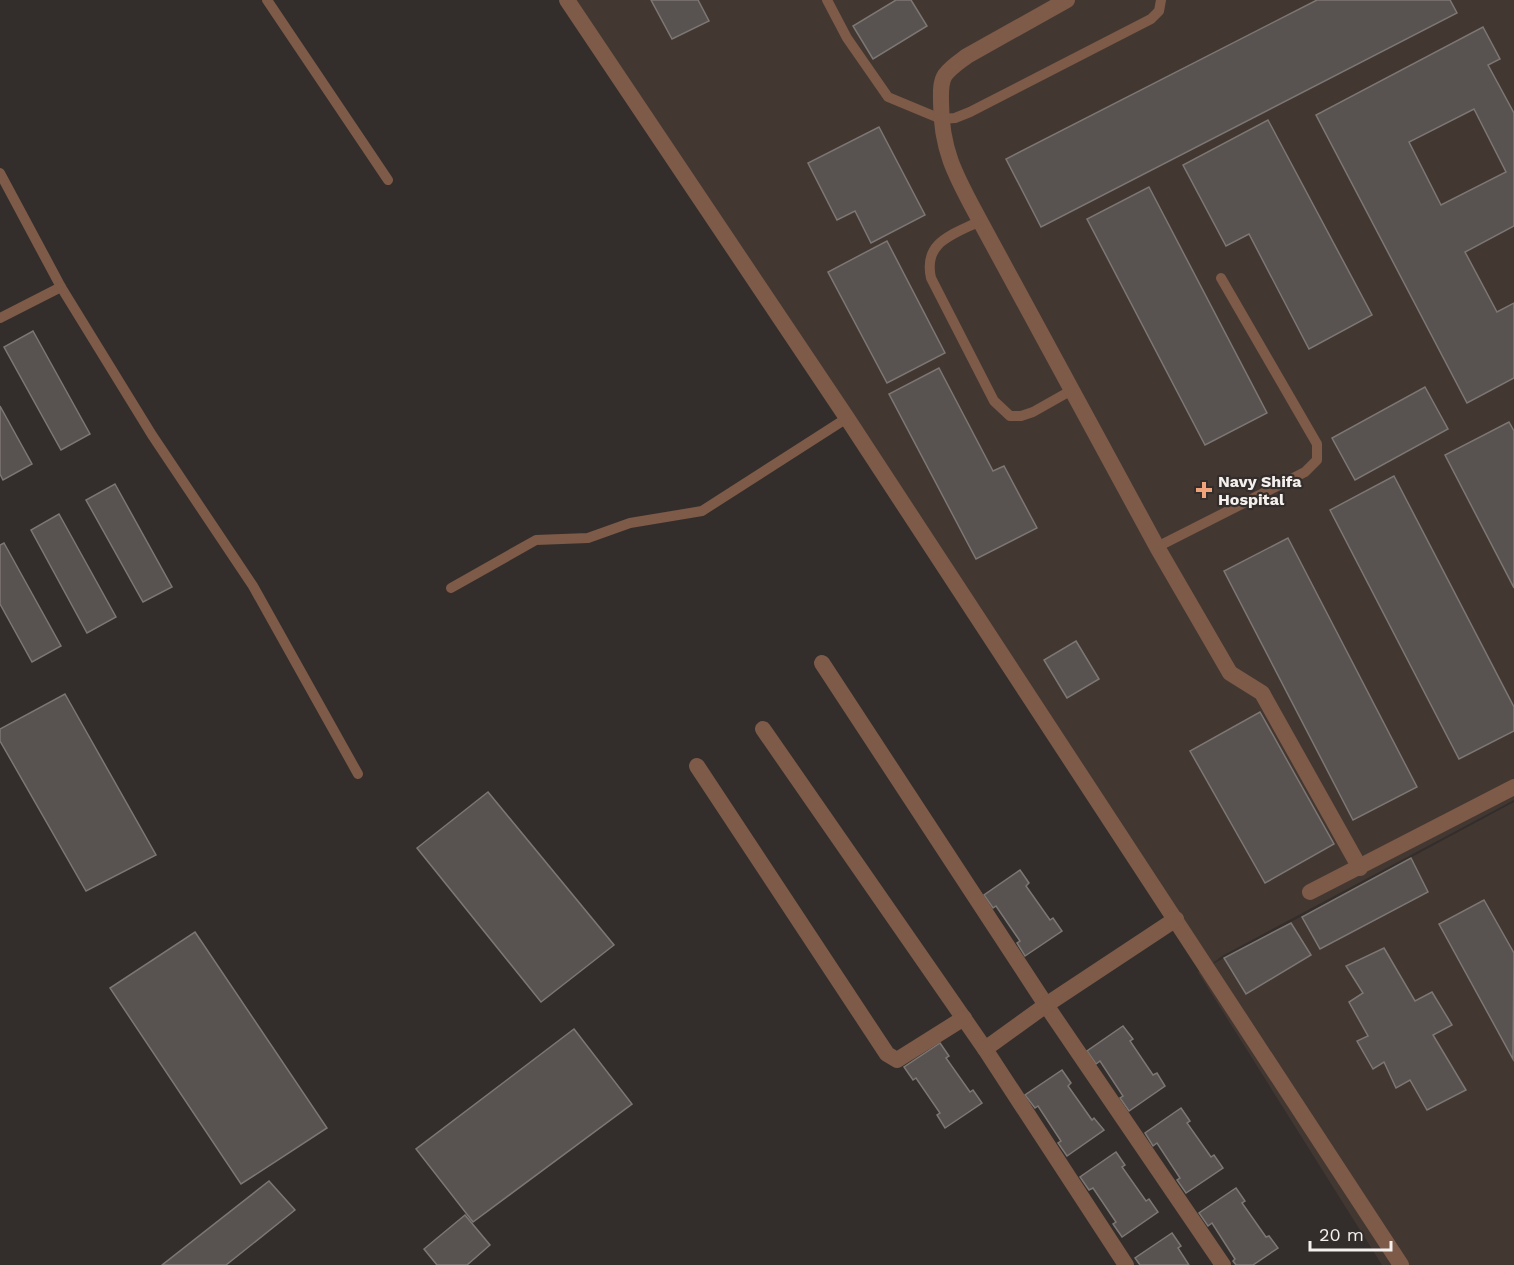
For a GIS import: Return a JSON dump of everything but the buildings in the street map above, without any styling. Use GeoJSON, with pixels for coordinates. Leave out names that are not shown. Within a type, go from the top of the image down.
{"type":"FeatureCollection","features":[{"type":"Feature","properties":{"kind":"street"},"geometry":{"type":"LineString","coordinates":[[567,0],[848,418],[1401,1265]]}},
{"type":"Feature","properties":{"kind":"street"},"geometry":{"type":"LineString","coordinates":[[1067,0],[954,64],[945,76],[941,87],[941,119],[946,151],[958,182],[1157,547],[1230,673],[1262,693],[1360,868]]}},
{"type":"Feature","properties":{"kind":"street"},"geometry":{"type":"LineString","coordinates":[[822,663],[1046,1005],[1223,1265]]}},
{"type":"Feature","properties":{"kind":"street"},"geometry":{"type":"LineString","coordinates":[[763,729],[985,1049],[1126,1265]]}},
{"type":"Feature","properties":{"kind":"street"},"geometry":{"type":"LineString","coordinates":[[697,766],[886,1054],[897,1060],[964,1018]]}},
{"type":"Feature","properties":{"kind":"street"},"geometry":{"type":"LineString","coordinates":[[1310,892],[1514,787]]}},
{"type":"Feature","properties":{"kind":"street"},"geometry":{"type":"LineString","coordinates":[[985,1049],[1046,1005],[1176,919]]}},
{"type":"Feature","properties":{"kind":"lane"},"geometry":{"type":"LineString","coordinates":[[267,0],[388,180]]}},
{"type":"Feature","properties":{"kind":"lane"},"geometry":{"type":"LineString","coordinates":[[827,0],[847,38],[888,97],[941,119],[955,118],[970,112],[1151,19],[1159,11],[1161,0]]}},
{"type":"Feature","properties":{"kind":"lane"},"geometry":{"type":"LineString","coordinates":[[0,173],[61,287],[152,435],[253,586],[358,774]]}},
{"type":"Feature","properties":{"kind":"lane"},"geometry":{"type":"LineString","coordinates":[[980,221],[946,238],[930,256],[928,266],[931,278],[994,401],[1000,410],[1010,416],[1021,416],[1072,390]]}},
{"type":"Feature","properties":{"kind":"lane"},"geometry":{"type":"LineString","coordinates":[[1157,547],[1305,472],[1317,460],[1317,444],[1221,278]]}},
{"type":"Feature","properties":{"kind":"lane"},"geometry":{"type":"LineString","coordinates":[[0,318],[61,287]]}},
{"type":"Feature","properties":{"kind":"lane"},"geometry":{"type":"LineString","coordinates":[[451,588],[536,540],[588,538],[630,523],[702,511],[848,418]]}},
{"type":"Feature","properties":{"kind":"shaded area","name":"Navy Shifa Hospital"},"geometry":{"type":"Polygon","coordinates":[[[567,0],[1514,0],[1514,800],[1222,956],[1211,965],[1514,802],[1514,1265],[1382,1265],[1198,972],[1207,968],[567,0]]]}},
{"type":"Feature","properties":{"kind":"place","name":"Navy Shifa Hospital"},"geometry":{"type":"Point","coordinates":[1204,490]}}]}
